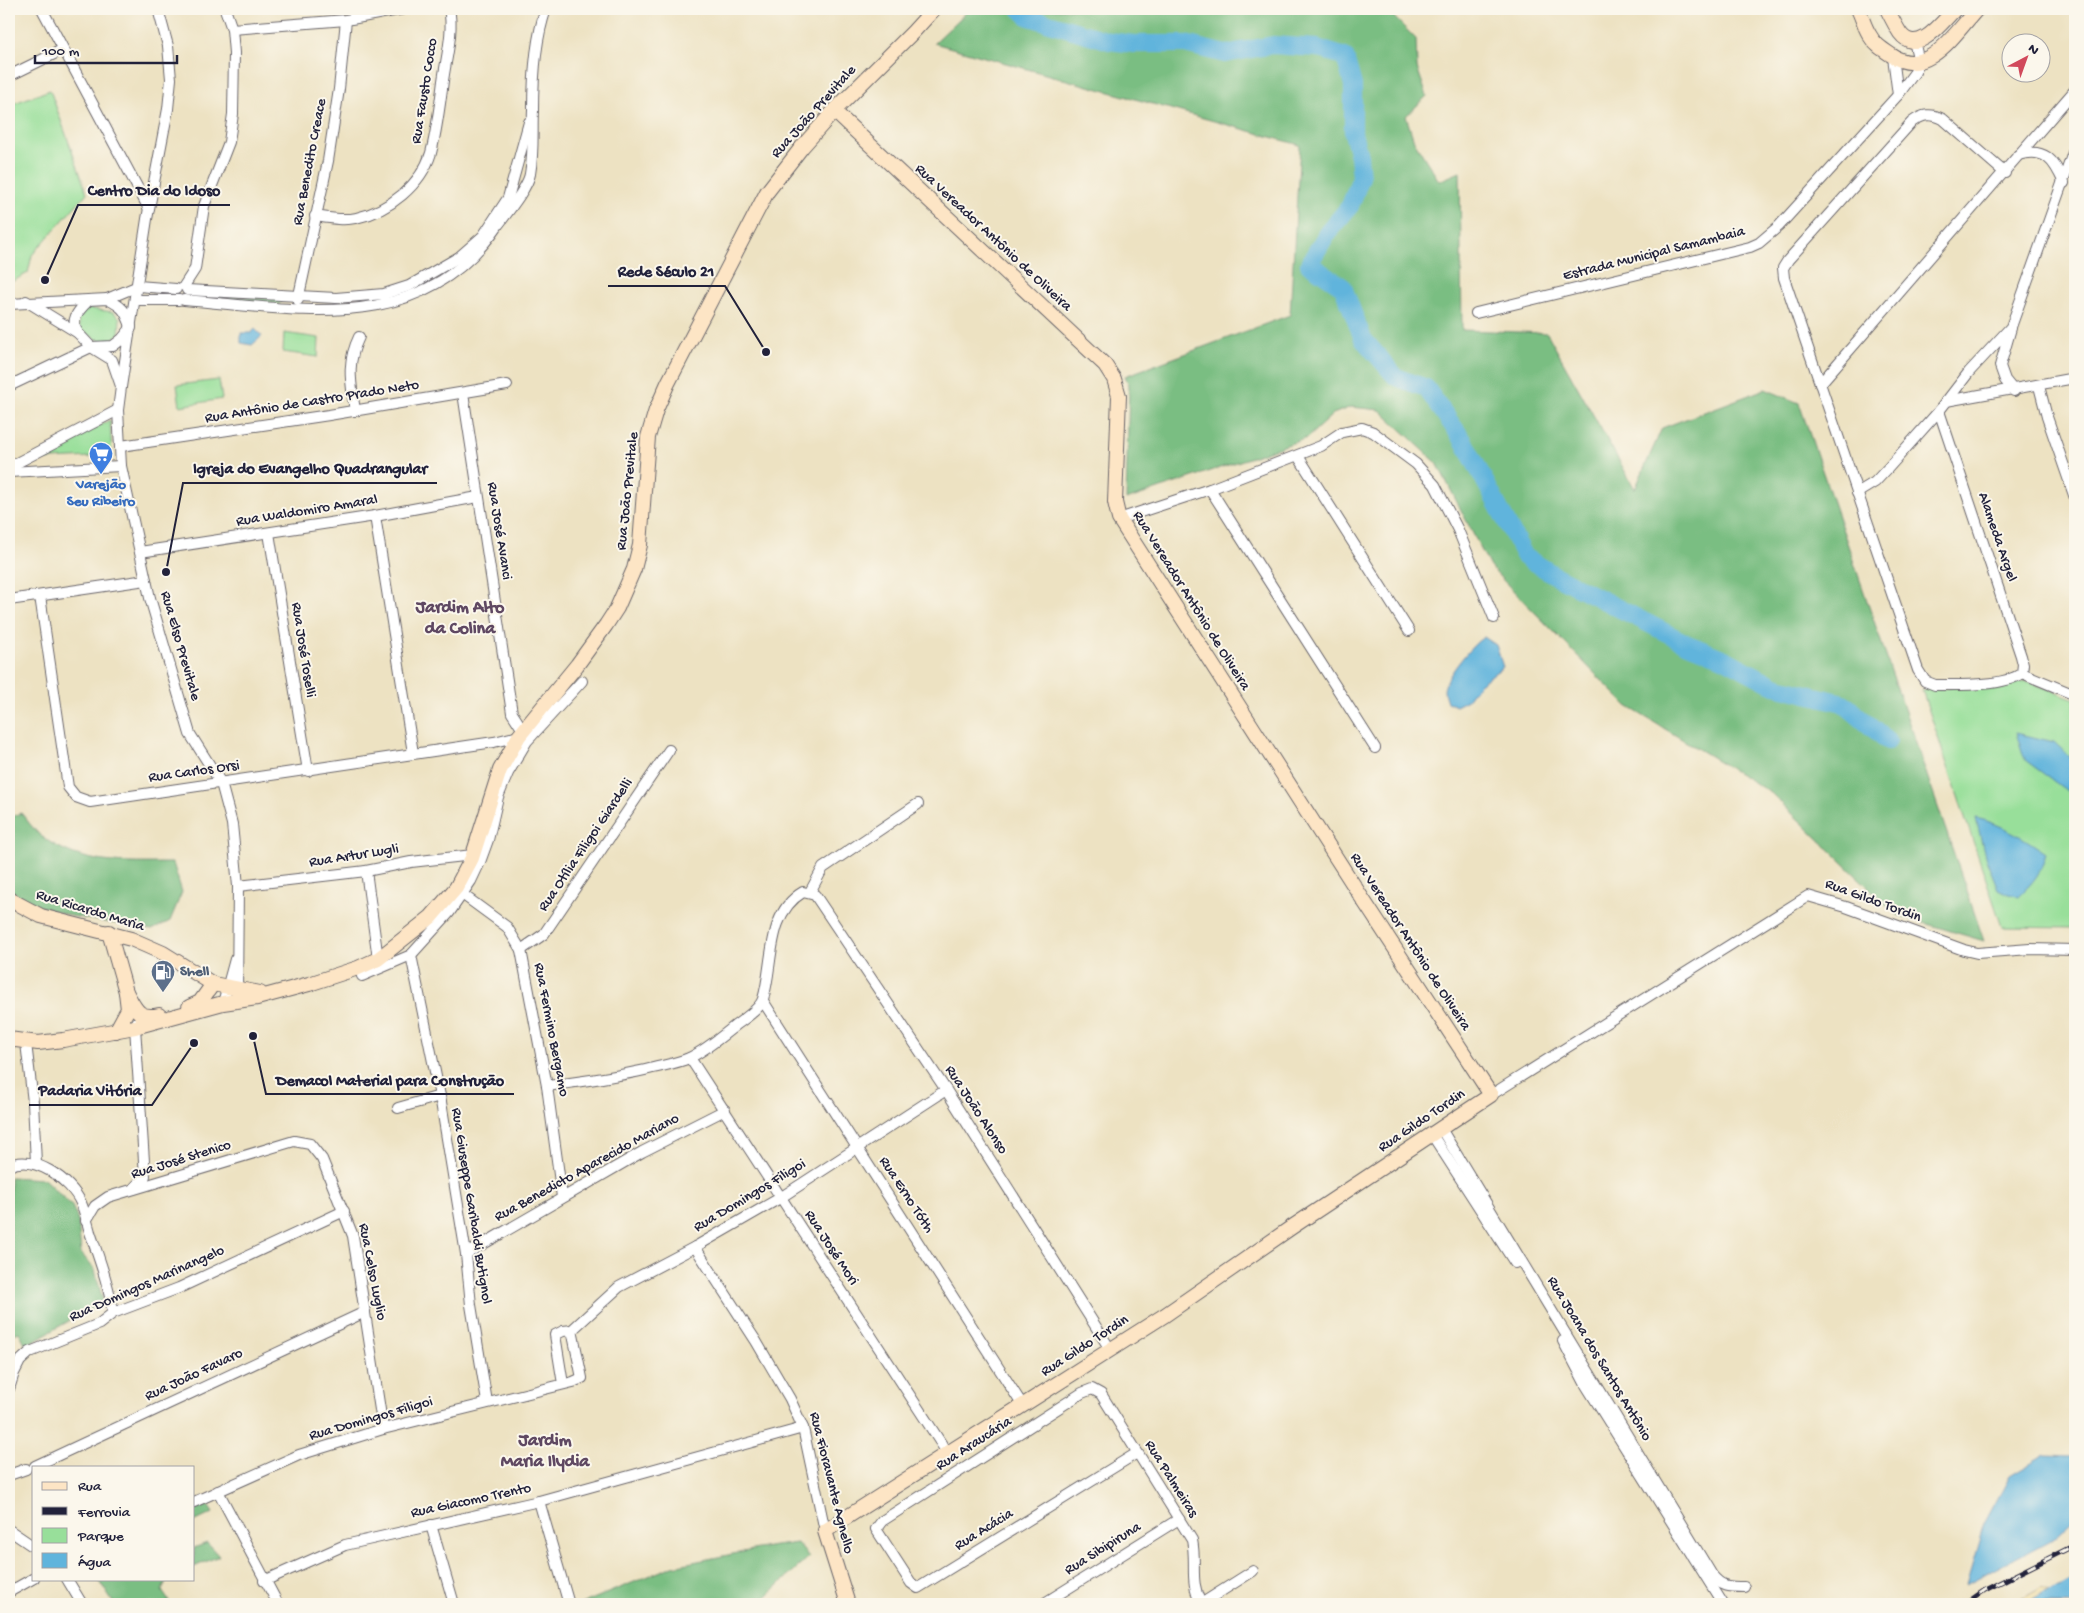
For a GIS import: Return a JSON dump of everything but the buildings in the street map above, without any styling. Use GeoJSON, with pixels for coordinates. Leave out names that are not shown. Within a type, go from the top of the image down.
{"type":"FeatureCollection","features":[{"type":"Feature","properties":{"kind":"main road","name":"Rua João Previtale"},"geometry":{"type":"LineString","coordinates":[[137,1020],[227,993],[270,994],[317,982],[378,959],[419,928],[456,888],[474,854],[500,770],[521,733],[577,665],[617,608],[634,570],[640,545],[648,438],[656,410],[668,383],[767,192],[802,147],[834,111],[934,9]]}},
{"type":"Feature","properties":{"kind":"main road","name":"Rua João Previtale"},"geometry":{"type":"LineString","coordinates":[[913,32],[943,9]]}},
{"type":"Feature","properties":{"kind":"main road"},"geometry":{"type":"LineString","coordinates":[[1858,9],[1868,34],[1878,46],[1903,63],[1919,62],[1938,51],[1977,9]]}},
{"type":"Feature","properties":{"kind":"main road"},"geometry":{"type":"LineString","coordinates":[[1886,9],[1901,34],[1914,41],[1923,40],[1930,35],[1955,9]]}},
{"type":"Feature","properties":{"kind":"main road","name":"Rua Vereador Antônio de Oliveira"},"geometry":{"type":"LineString","coordinates":[[834,111],[1110,372],[1119,396],[1116,502],[1119,519],[1360,895],[1491,1095]]}},
{"type":"Feature","properties":{"kind":"main road","name":"Rua Ricardo Maria"},"geometry":{"type":"LineString","coordinates":[[9,899],[41,916],[131,939],[163,953],[227,993]]}},
{"type":"Feature","properties":{"kind":"main road"},"geometry":{"type":"LineString","coordinates":[[108,932],[126,992],[137,1020]]}},
{"type":"Feature","properties":{"kind":"main road"},"geometry":{"type":"LineString","coordinates":[[116,1030],[128,1009],[126,992]]}},
{"type":"Feature","properties":{"kind":"main road"},"geometry":{"type":"LineString","coordinates":[[9,1039],[26,1043],[63,1040],[116,1030],[137,1020],[193,1006],[206,997],[227,993]]}},
{"type":"Feature","properties":{"kind":"main road","name":"Rua Gildo Tordin"},"geometry":{"type":"LineString","coordinates":[[825,1532],[1165,1315],[1436,1130],[1491,1095]]}},
{"type":"Feature","properties":{"kind":"main road","name":"Rua Fioravante Agnello"},"geometry":{"type":"LineString","coordinates":[[825,1532],[848,1604]]}},
{"type":"Feature","properties":{"kind":"street"},"geometry":{"type":"LineString","coordinates":[[42,9],[62,50],[149,209]]}},
{"type":"Feature","properties":{"kind":"street","name":"Rua Elso Previtale"},"geometry":{"type":"LineString","coordinates":[[158,9],[168,46],[171,78],[168,109],[149,209],[132,328],[121,387],[118,410],[121,446],[120,466],[146,580],[178,696],[190,734],[221,783],[232,824],[238,886],[239,946],[227,993]]}},
{"type":"Feature","properties":{"kind":"street"},"geometry":{"type":"LineString","coordinates":[[182,293],[195,269],[204,206],[229,142],[235,85],[232,29],[225,9]]}},
{"type":"Feature","properties":{"kind":"street"},"geometry":{"type":"LineString","coordinates":[[232,29],[346,20],[404,9]]}},
{"type":"Feature","properties":{"kind":"street","name":"Rua Fausto Cocco"},"geometry":{"type":"LineString","coordinates":[[315,216],[355,219],[375,212],[392,203],[409,188],[420,173],[430,155],[437,124],[450,27],[449,9]]}},
{"type":"Feature","properties":{"kind":"street"},"geometry":{"type":"LineString","coordinates":[[9,304],[26,301],[107,299],[138,286],[298,309],[338,310],[365,308],[408,298],[424,291],[465,264],[485,244],[530,177],[534,152],[532,109],[540,25],[546,9]]}},
{"type":"Feature","properties":{"kind":"street","name":"Rua Benedito Creace"},"geometry":{"type":"LineString","coordinates":[[298,309],[298,295],[329,152],[339,89],[346,20]]}},
{"type":"Feature","properties":{"kind":"street"},"geometry":{"type":"LineString","coordinates":[[1914,41],[1919,62]]}},
{"type":"Feature","properties":{"kind":"street"},"geometry":{"type":"LineString","coordinates":[[9,76],[62,50]]}},
{"type":"Feature","properties":{"kind":"street"},"geometry":{"type":"LineString","coordinates":[[1893,57],[1898,96]]}},
{"type":"Feature","properties":{"kind":"street","name":"Estrada Municipal Samambaia"},"geometry":{"type":"LineString","coordinates":[[1476,313],[1760,243],[1779,226],[1898,96],[1915,72],[1919,62]]}},
{"type":"Feature","properties":{"kind":"street"},"geometry":{"type":"LineString","coordinates":[[1820,384],[2005,173],[2018,155],[2042,130],[2075,90]]}},
{"type":"Feature","properties":{"kind":"street"},"geometry":{"type":"LineString","coordinates":[[136,300],[182,293],[298,295],[336,298],[384,294],[409,286],[459,257],[483,236],[508,198],[532,109]]}},
{"type":"Feature","properties":{"kind":"street"},"geometry":{"type":"LineString","coordinates":[[2005,173],[1943,119],[1934,115],[1924,114],[1912,122],[1788,260],[1783,268],[1784,278],[1918,670],[1925,681],[1935,685],[1983,683],[2016,678],[2022,673],[2075,695]]}},
{"type":"Feature","properties":{"kind":"street"},"geometry":{"type":"LineString","coordinates":[[2042,130],[2038,147],[2051,160],[2064,183]]}},
{"type":"Feature","properties":{"kind":"street"},"geometry":{"type":"LineString","coordinates":[[2051,160],[2068,156],[2075,146]]}},
{"type":"Feature","properties":{"kind":"street"},"geometry":{"type":"LineString","coordinates":[[2014,390],[2005,380],[2000,366],[2012,327],[2064,183],[2075,146]]}},
{"type":"Feature","properties":{"kind":"street"},"geometry":{"type":"LineString","coordinates":[[2018,155],[2041,152]]}},
{"type":"Feature","properties":{"kind":"street"},"geometry":{"type":"LineString","coordinates":[[9,386],[91,346],[113,346],[122,339],[132,328],[125,311],[119,305],[107,299]]}},
{"type":"Feature","properties":{"kind":"street"},"geometry":{"type":"LineString","coordinates":[[78,333],[74,323],[75,316],[90,300]]}},
{"type":"Feature","properties":{"kind":"street"},"geometry":{"type":"LineString","coordinates":[[26,301],[78,333],[91,346],[112,360],[121,387]]}},
{"type":"Feature","properties":{"kind":"street"},"geometry":{"type":"LineString","coordinates":[[1857,493],[1875,482],[1890,467],[1939,411],[1969,372],[2012,327]]}},
{"type":"Feature","properties":{"kind":"street"},"geometry":{"type":"LineString","coordinates":[[355,411],[349,370],[352,351],[359,337]]}},
{"type":"Feature","properties":{"kind":"street"},"geometry":{"type":"LineString","coordinates":[[1946,401],[2039,386],[2075,378]]}},
{"type":"Feature","properties":{"kind":"street","name":"Rua Antônio de Castro Prado Neto"},"geometry":{"type":"LineString","coordinates":[[121,446],[355,411],[507,385]]}},
{"type":"Feature","properties":{"kind":"street"},"geometry":{"type":"LineString","coordinates":[[2039,386],[2047,416],[2075,498]]}},
{"type":"Feature","properties":{"kind":"street","name":"Rua José Avanci"},"geometry":{"type":"LineString","coordinates":[[463,393],[512,713],[521,733]]}},
{"type":"Feature","properties":{"kind":"street"},"geometry":{"type":"LineString","coordinates":[[9,467],[118,410]]}},
{"type":"Feature","properties":{"kind":"street","name":"Alameda Argel"},"geometry":{"type":"LineString","coordinates":[[1939,411],[2021,656],[2023,664],[2022,673]]}},
{"type":"Feature","properties":{"kind":"street"},"geometry":{"type":"LineString","coordinates":[[1119,519],[1210,489],[1298,456],[1321,446],[1342,432],[1362,428],[1373,432],[1416,464],[1435,485],[1458,530],[1494,618]]}},
{"type":"Feature","properties":{"kind":"street"},"geometry":{"type":"LineString","coordinates":[[1298,456],[1409,631]]}},
{"type":"Feature","properties":{"kind":"street"},"geometry":{"type":"LineString","coordinates":[[9,472],[120,466]]}},
{"type":"Feature","properties":{"kind":"street"},"geometry":{"type":"LineString","coordinates":[[1210,489],[1375,748]]}},
{"type":"Feature","properties":{"kind":"street","name":"Rua Waldomiro Amaral"},"geometry":{"type":"LineString","coordinates":[[140,552],[375,516],[478,497]]}},
{"type":"Feature","properties":{"kind":"street"},"geometry":{"type":"LineString","coordinates":[[375,516],[413,753]]}},
{"type":"Feature","properties":{"kind":"street","name":"Rua José Toselli"},"geometry":{"type":"LineString","coordinates":[[269,533],[308,771]]}},
{"type":"Feature","properties":{"kind":"street"},"geometry":{"type":"LineString","coordinates":[[9,600],[146,580]]}},
{"type":"Feature","properties":{"kind":"street","name":"Rua Carlos Orsi"},"geometry":{"type":"LineString","coordinates":[[40,596],[65,774],[68,786],[76,797],[90,802],[494,742],[521,733]]}},
{"type":"Feature","properties":{"kind":"street"},"geometry":{"type":"LineString","coordinates":[[362,976],[411,955],[449,913],[480,862],[488,840],[498,797],[508,773],[527,741],[582,681]]}},
{"type":"Feature","properties":{"kind":"street","name":"Rua Otília Filigoi Giardelli"},"geometry":{"type":"LineString","coordinates":[[521,950],[544,934],[669,750]]}},
{"type":"Feature","properties":{"kind":"street"},"geometry":{"type":"LineString","coordinates":[[548,1086],[630,1074],[690,1058],[746,1017],[763,1001],[773,938],[782,915],[794,897],[803,892],[810,892],[823,868],[918,804]]}},
{"type":"Feature","properties":{"kind":"street","name":"Rua Artur Lugli"},"geometry":{"type":"LineString","coordinates":[[238,886],[366,871],[411,862],[474,854]]}},
{"type":"Feature","properties":{"kind":"street"},"geometry":{"type":"LineString","coordinates":[[366,871],[378,959]]}},
{"type":"Feature","properties":{"kind":"street","name":"Rua João Alonso"},"geometry":{"type":"LineString","coordinates":[[810,892],[820,899],[946,1090],[1110,1349]]}},
{"type":"Feature","properties":{"kind":"street","name":"Rua Fermino Bergamo"},"geometry":{"type":"LineString","coordinates":[[462,894],[507,928],[521,950],[548,1086],[562,1197]]}},
{"type":"Feature","properties":{"kind":"street","name":"Rua Gildo Tordin"},"geometry":{"type":"LineString","coordinates":[[1491,1095],[1808,896],[1846,907],[1977,953],[2030,949],[2075,950]]}},
{"type":"Feature","properties":{"kind":"street","name":"Rua Giuseppe Garibaldi Butignol"},"geometry":{"type":"LineString","coordinates":[[411,955],[440,1096],[466,1254],[471,1305],[487,1402]]}},
{"type":"Feature","properties":{"kind":"street","name":"Rua Erno Tóth"},"geometry":{"type":"LineString","coordinates":[[763,1001],[1023,1406]]}},
{"type":"Feature","properties":{"kind":"street"},"geometry":{"type":"LineString","coordinates":[[127,1192],[145,1176],[137,1020]]}},
{"type":"Feature","properties":{"kind":"street"},"geometry":{"type":"LineString","coordinates":[[26,1043],[33,1102],[36,1163]]}},
{"type":"Feature","properties":{"kind":"street","name":"Rua José Mori"},"geometry":{"type":"LineString","coordinates":[[690,1058],[948,1454]]}},
{"type":"Feature","properties":{"kind":"street","name":"Rua Domingos Filigoi"},"geometry":{"type":"LineString","coordinates":[[563,1384],[555,1335],[563,1331],[572,1330],[620,1287],[695,1247],[780,1198],[946,1090]]}},
{"type":"Feature","properties":{"kind":"street"},"geometry":{"type":"LineString","coordinates":[[398,1108],[440,1096]]}},
{"type":"Feature","properties":{"kind":"street","name":"Rua Benedicto Aparecido Mariano"},"geometry":{"type":"LineString","coordinates":[[466,1254],[642,1152],[725,1110]]}},
{"type":"Feature","properties":{"kind":"street"},"geometry":{"type":"LineString","coordinates":[[1436,1130],[1541,1302],[1586,1385],[1723,1604]]}},
{"type":"Feature","properties":{"kind":"street","name":"Rua Joana dos Santos Antônio"},"geometry":{"type":"LineString","coordinates":[[1436,1130],[1712,1576],[1718,1583],[1728,1587],[1744,1587]]}},
{"type":"Feature","properties":{"kind":"street","name":"Rua José Stenico"},"geometry":{"type":"LineString","coordinates":[[86,1221],[95,1206],[108,1197],[294,1141]]}},
{"type":"Feature","properties":{"kind":"street","name":"Rua Celso Luglio"},"geometry":{"type":"LineString","coordinates":[[294,1141],[310,1144],[322,1159],[353,1236],[383,1429]]}},
{"type":"Feature","properties":{"kind":"street"},"geometry":{"type":"LineString","coordinates":[[11,1163],[36,1163],[52,1172],[70,1187],[80,1202],[110,1292],[113,1314]]}},
{"type":"Feature","properties":{"kind":"street","name":"Rua Domingos Marinangelo"},"geometry":{"type":"LineString","coordinates":[[9,1389],[20,1361],[30,1352],[99,1324],[113,1314],[179,1288],[344,1211]]}},
{"type":"Feature","properties":{"kind":"street","name":"Rua Fioravante Agnello"},"geometry":{"type":"LineString","coordinates":[[695,1247],[776,1372],[803,1428],[825,1532]]}},
{"type":"Feature","properties":{"kind":"street","name":"Rua João Favaro"},"geometry":{"type":"LineString","coordinates":[[32,1466],[365,1312]]}},
{"type":"Feature","properties":{"kind":"street","name":"Rua Domingos Filigoi"},"geometry":{"type":"LineString","coordinates":[[195,1502],[299,1455],[383,1429],[582,1378],[572,1330]]}},
{"type":"Feature","properties":{"kind":"street","name":"Rua Palmeiras"},"geometry":{"type":"LineString","coordinates":[[1082,1393],[1092,1390],[1101,1394],[1192,1540],[1194,1551],[1194,1591],[1201,1604]]}},
{"type":"Feature","properties":{"kind":"street","name":"Rua Araucária"},"geometry":{"type":"LineString","coordinates":[[882,1521],[1082,1393]]}},
{"type":"Feature","properties":{"kind":"street","name":"Rua Giacomo Trento"},"geometry":{"type":"LineString","coordinates":[[264,1581],[345,1545],[539,1501],[803,1428]]}},
{"type":"Feature","properties":{"kind":"street","name":"Rua Acácia"},"geometry":{"type":"LineString","coordinates":[[882,1521],[876,1529],[911,1583],[918,1588],[1137,1453]]}},
{"type":"Feature","properties":{"kind":"street","name":"Rua João Favaro"},"geometry":{"type":"LineString","coordinates":[[9,1475],[30,1467]]}},
{"type":"Feature","properties":{"kind":"street"},"geometry":{"type":"LineString","coordinates":[[218,1491],[264,1581],[278,1604]]}},
{"type":"Feature","properties":{"kind":"street"},"geometry":{"type":"LineString","coordinates":[[539,1501],[568,1601]]}},
{"type":"Feature","properties":{"kind":"street","name":"Rua Sibipiruna"},"geometry":{"type":"LineString","coordinates":[[1042,1604],[1179,1519]]}},
{"type":"Feature","properties":{"kind":"street"},"geometry":{"type":"LineString","coordinates":[[431,1525],[454,1604]]}},
{"type":"Feature","properties":{"kind":"street"},"geometry":{"type":"LineString","coordinates":[[9,1530],[32,1546]]}},
{"type":"Feature","properties":{"kind":"street"},"geometry":{"type":"LineString","coordinates":[[1201,1604],[1253,1571]]}},
{"type":"Feature","properties":{"kind":"street"},"geometry":{"type":"LineString","coordinates":[[9,1592],[32,1579]]}},
{"type":"Feature","properties":{"kind":"street"},"geometry":{"type":"LineString","coordinates":[[68,1580],[82,1604]]}},
{"type":"Feature","properties":{"kind":"green space"},"geometry":{"type":"Polygon","coordinates":[[[970,9],[1148,9],[1181,11],[1188,9],[1386,9],[1416,39],[1417,68],[1427,96],[1406,116],[1414,141],[1439,181],[1460,172],[1462,330],[1547,333],[1635,489],[1662,428],[1765,389],[1799,403],[1984,941],[1897,915],[1771,793],[1627,706],[1490,567],[1437,463],[1380,410],[1351,407],[1333,414],[1307,438],[1126,500],[1129,385],[1125,376],[1290,315],[1300,145],[934,43],[970,9]]]}},
{"type":"Feature","properties":{"kind":"green space"},"geometry":{"type":"Polygon","coordinates":[[[50,90],[87,193],[32,255],[28,273],[9,283],[9,105],[50,90]]]}},
{"type":"Feature","properties":{"kind":"green space"},"geometry":{"type":"Polygon","coordinates":[[[199,293],[280,299],[282,301],[279,304],[200,298],[198,296],[199,293]]]}},
{"type":"Feature","properties":{"kind":"green space"},"geometry":{"type":"Polygon","coordinates":[[[85,308],[113,312],[120,318],[119,334],[105,344],[80,330],[78,319],[85,308]]]}},
{"type":"Feature","properties":{"kind":"green space"},"geometry":{"type":"Polygon","coordinates":[[[284,333],[319,338],[318,357],[283,352],[284,333]]]}},
{"type":"Feature","properties":{"kind":"green space"},"geometry":{"type":"Polygon","coordinates":[[[219,380],[222,399],[180,406],[177,385],[219,380]]]}},
{"type":"Feature","properties":{"kind":"green space"},"geometry":{"type":"Polygon","coordinates":[[[110,420],[112,456],[32,460],[110,420]]]}},
{"type":"Feature","properties":{"kind":"green space"},"geometry":{"type":"Polygon","coordinates":[[[2027,681],[2075,699],[2075,928],[2002,927],[1922,690],[2027,681]]]}},
{"type":"Feature","properties":{"kind":"green space"},"geometry":{"type":"Polygon","coordinates":[[[21,813],[41,836],[72,853],[88,858],[121,863],[173,863],[182,892],[170,921],[152,930],[71,916],[39,906],[9,890],[9,818],[21,813]]]}},
{"type":"Feature","properties":{"kind":"green space"},"geometry":{"type":"Polygon","coordinates":[[[10,1177],[44,1179],[72,1206],[78,1220],[81,1253],[95,1270],[103,1302],[26,1345],[19,1332],[9,1336],[10,1177]]]}},
{"type":"Feature","properties":{"kind":"green space"},"geometry":{"type":"Polygon","coordinates":[[[207,1504],[213,1513],[195,1522],[195,1509],[207,1504]]]}},
{"type":"Feature","properties":{"kind":"green space"},"geometry":{"type":"Polygon","coordinates":[[[207,1543],[219,1556],[195,1567],[195,1548],[207,1543]]]}},
{"type":"Feature","properties":{"kind":"green space"},"geometry":{"type":"Polygon","coordinates":[[[797,1543],[809,1557],[758,1604],[581,1604],[673,1566],[797,1543]]]}},
{"type":"Feature","properties":{"kind":"green space"},"geometry":{"type":"Polygon","coordinates":[[[99,1580],[167,1580],[162,1591],[171,1604],[114,1604],[99,1580]]]}},
{"type":"Feature","properties":{"kind":"sand"},"geometry":{"type":"Polygon","coordinates":[[[2043,1587],[2073,1604],[2012,1604],[2043,1587]]]}},
{"type":"Feature","properties":{"kind":"water"},"geometry":{"type":"Polygon","coordinates":[[[255,329],[262,336],[252,345],[241,343],[241,333],[251,333],[255,329]]]}},
{"type":"Feature","properties":{"kind":"water"},"geometry":{"type":"Polygon","coordinates":[[[1484,637],[1496,645],[1503,667],[1478,685],[1466,701],[1456,706],[1447,702],[1444,690],[1449,677],[1467,653],[1484,637]]]}},
{"type":"Feature","properties":{"kind":"water"},"geometry":{"type":"Polygon","coordinates":[[[2016,733],[2054,742],[2075,762],[2075,785],[2067,791],[2025,760],[2016,733]]]}},
{"type":"Feature","properties":{"kind":"water"},"geometry":{"type":"Polygon","coordinates":[[[1976,818],[2004,828],[2046,853],[2036,877],[2019,896],[2008,894],[1998,889],[1985,856],[1976,818]]]}},
{"type":"Feature","properties":{"kind":"water"},"geometry":{"type":"Polygon","coordinates":[[[2045,1455],[2075,1456],[2075,1518],[2054,1538],[1966,1585],[1984,1524],[2010,1476],[2045,1455]]]}},
{"type":"Feature","properties":{"kind":"water"},"geometry":{"type":"Polygon","coordinates":[[[2075,1577],[2075,1604],[2025,1604],[2075,1577]]]}},
{"type":"Feature","properties":{"kind":"waterway"},"geometry":{"type":"LineString","coordinates":[[1020,9],[1029,17],[1109,41],[1134,44],[1185,44],[1225,54],[1273,45],[1317,48],[1345,57],[1353,85],[1353,133],[1359,156],[1361,177],[1350,206],[1328,232],[1309,264],[1343,287],[1363,339],[1396,377],[1426,388],[1463,440],[1525,557],[1556,576],[1688,644],[1725,659],[1775,686],[1843,703],[1888,741]]}},
{"type":"Feature","properties":{"kind":"railway"},"geometry":{"type":"LineString","coordinates":[[1965,1604],[1985,1590],[2075,1545]]}},
{"type":"Feature","properties":{"kind":"place","name":"Centro Dia do Idoso"},"geometry":{"type":"Point","coordinates":[45,280]}},
{"type":"Feature","properties":{"kind":"place","name":"Rede Século 21"},"geometry":{"type":"Point","coordinates":[766,352]}},
{"type":"Feature","properties":{"kind":"place","name":"Varejão Seu Ribeiro"},"geometry":{"type":"Point","coordinates":[101,475]}},
{"type":"Feature","properties":{"kind":"place","name":"Igreja do Evangelho Quadrangular"},"geometry":{"type":"Point","coordinates":[166,572]}},
{"type":"Feature","properties":{"kind":"place","name":"Shell"},"geometry":{"type":"Point","coordinates":[163,993]}},
{"type":"Feature","properties":{"kind":"place","name":"Demacol Material para Construção"},"geometry":{"type":"Point","coordinates":[253,1036]}},
{"type":"Feature","properties":{"kind":"place","name":"Padaria Vitória"},"geometry":{"type":"Point","coordinates":[194,1043]}},
{"type":"Feature","properties":{"kind":"district","name":"Jardim Alto da Colina"},"geometry":{"type":"Point","coordinates":[460,618]}},
{"type":"Feature","properties":{"kind":"district","name":"Jardim Maria Ilydia"},"geometry":{"type":"Point","coordinates":[545,1451]}}]}
